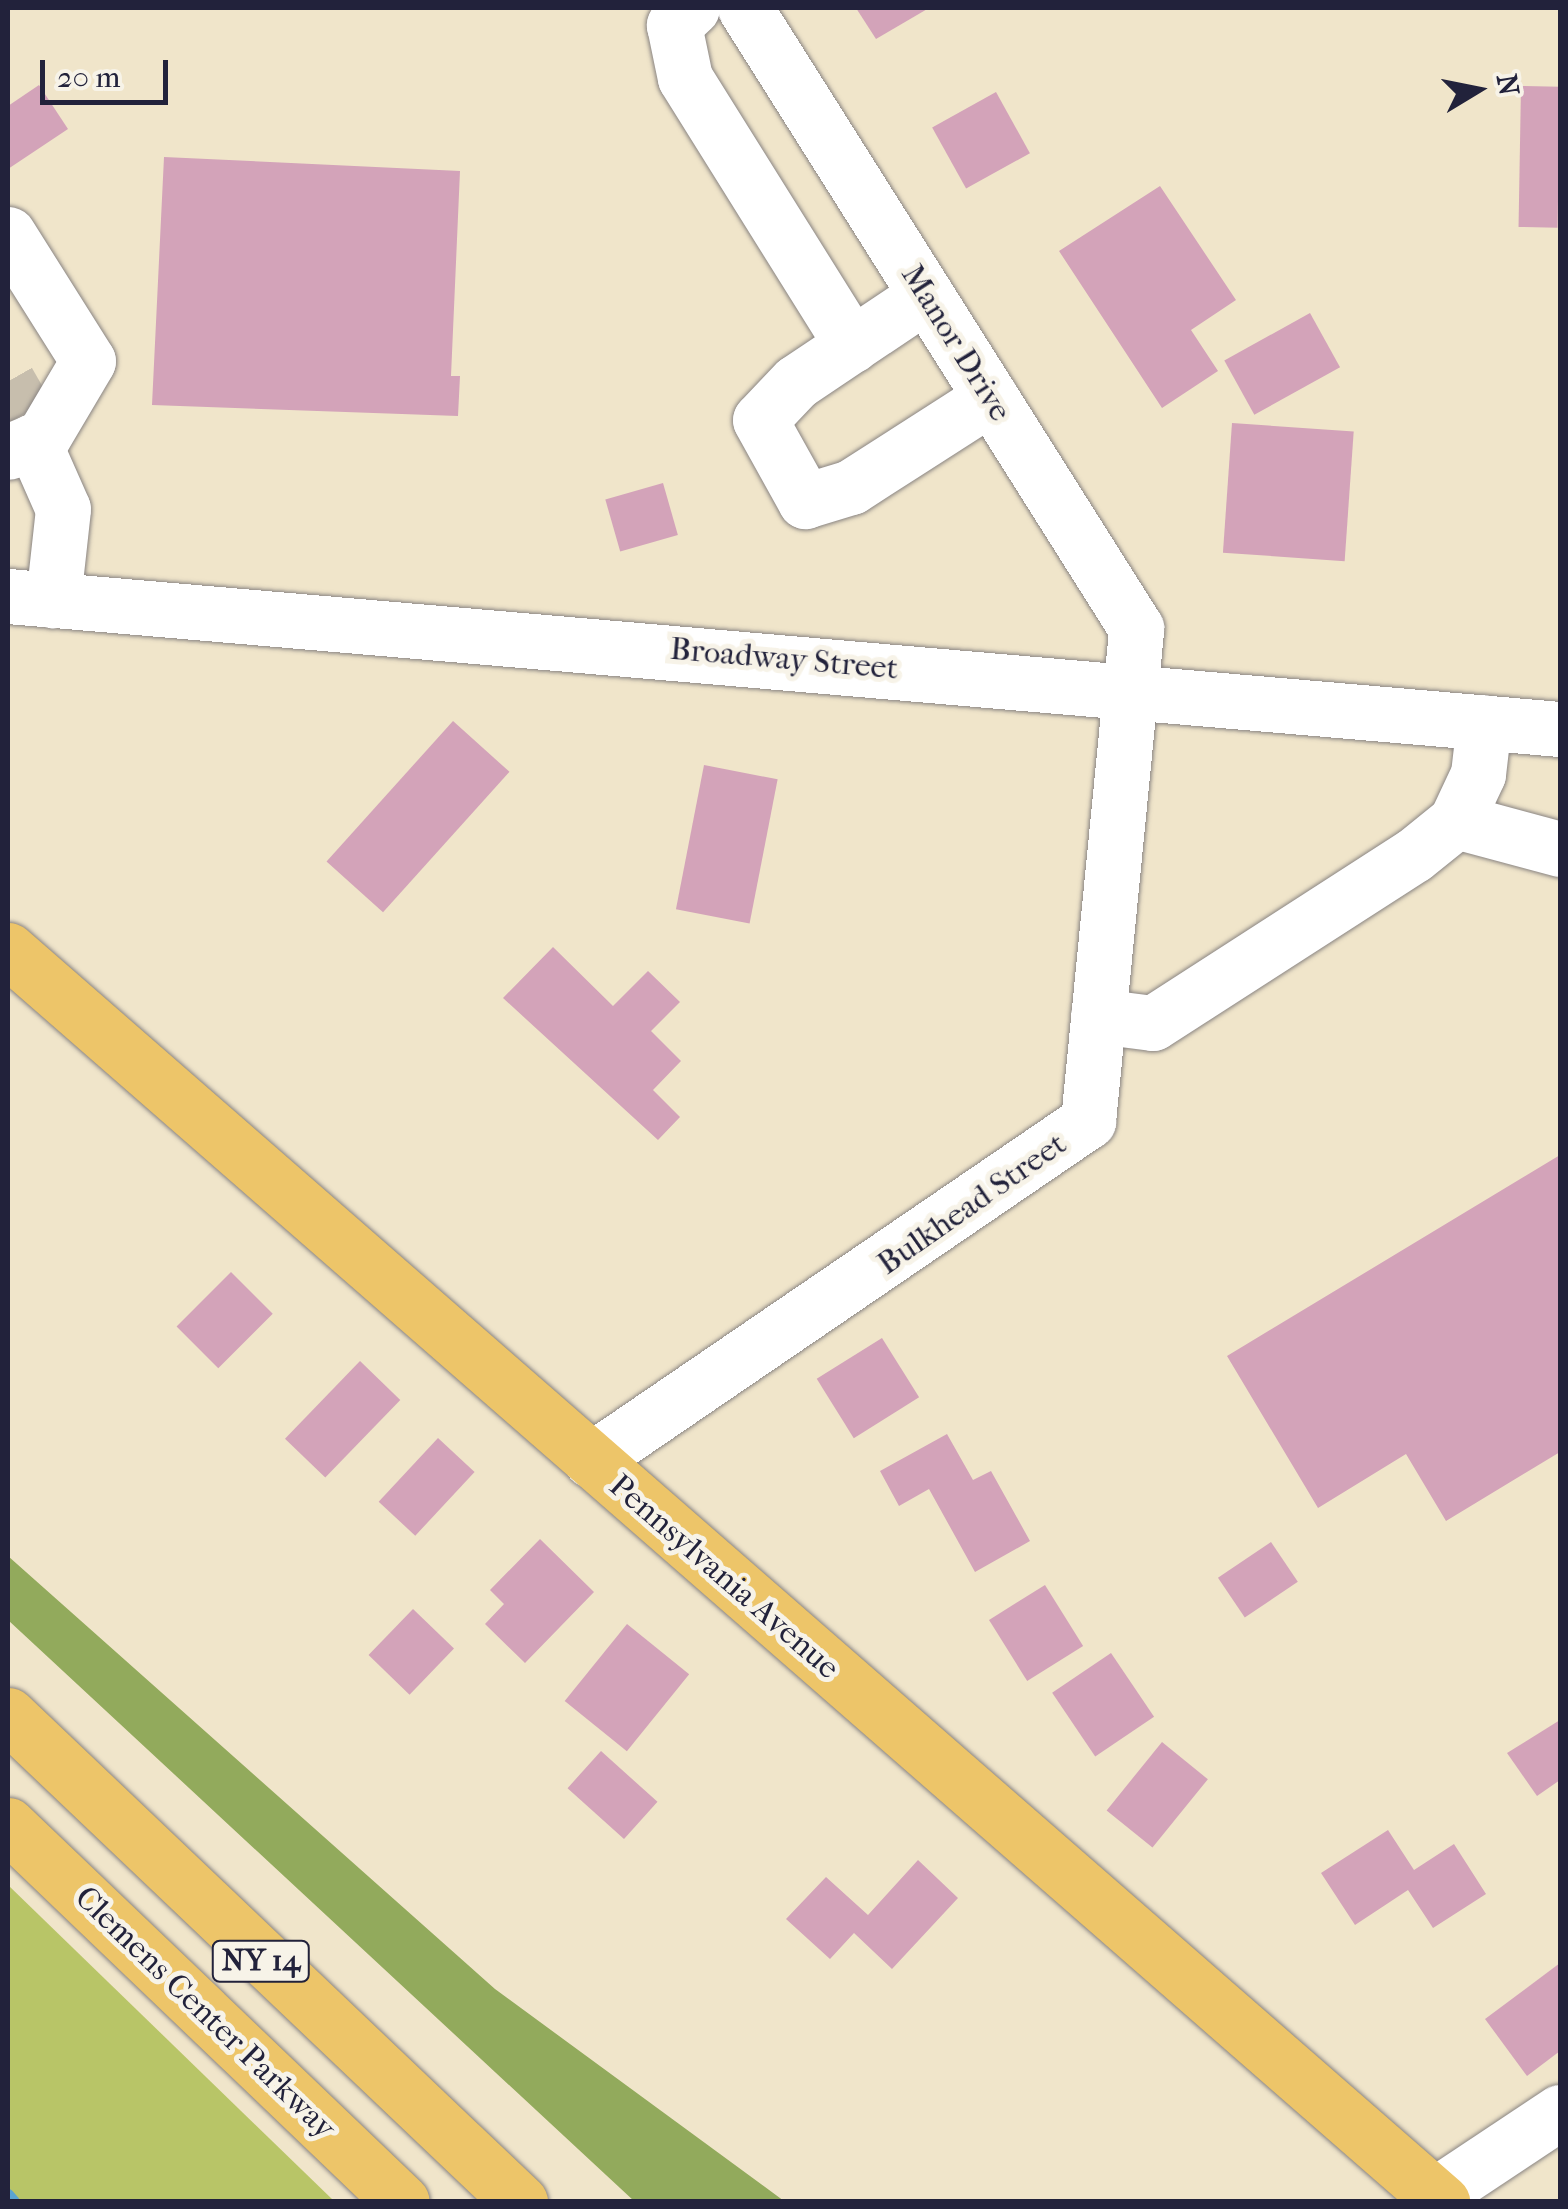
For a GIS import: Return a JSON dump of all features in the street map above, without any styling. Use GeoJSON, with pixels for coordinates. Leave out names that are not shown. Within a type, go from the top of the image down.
{"type":"FeatureCollection","features":[{"type":"Feature","properties":{"kind":"main road","name":"Pennsylvania Avenue"},"geometry":{"type":"LineString","coordinates":[[8,950],[1438,2198]]}},
{"type":"Feature","properties":{"kind":"main road","name":"NY 14"},"geometry":{"type":"LineString","coordinates":[[8,1715],[520,2202]]}},
{"type":"Feature","properties":{"kind":"main road","name":"Clemens Center Parkway"},"geometry":{"type":"LineString","coordinates":[[8,1825],[402,2202]]}},
{"type":"Feature","properties":{"kind":"street"},"geometry":{"type":"LineString","coordinates":[[692,8],[674,25],[686,78],[852,345]]}},
{"type":"Feature","properties":{"kind":"street","name":"Manor Drive"},"geometry":{"type":"LineString","coordinates":[[745,8],[1136,628],[1130,687]]}},
{"type":"Feature","properties":{"kind":"street"},"geometry":{"type":"LineString","coordinates":[[8,234],[24,300],[88,361],[27,436],[63,510],[30,598]]}},
{"type":"Feature","properties":{"kind":"street"},"geometry":{"type":"LineString","coordinates":[[926,295],[852,345],[760,420],[805,502],[852,487],[991,398]]}},
{"type":"Feature","properties":{"kind":"street","name":"Broadway Street"},"geometry":{"type":"LineString","coordinates":[[30,598],[1130,687],[1560,729]]}},
{"type":"Feature","properties":{"kind":"street","name":"Bulkhead Street"},"geometry":{"type":"LineString","coordinates":[[590,1460],[1055,1152],[1088,1122],[1130,687]]}},
{"type":"Feature","properties":{"kind":"street"},"geometry":{"type":"LineString","coordinates":[[1098,1016],[1154,1022],[1456,821],[1478,774],[1484,722]]}},
{"type":"Feature","properties":{"kind":"street"},"geometry":{"type":"LineString","coordinates":[[1456,821],[1560,849]]}},
{"type":"Feature","properties":{"kind":"street"},"geometry":{"type":"LineString","coordinates":[[1438,2198],[1560,2112]]}},
{"type":"Feature","properties":{"kind":"green space"},"geometry":{"type":"Polygon","coordinates":[[[8,1556],[495,1989],[784,2201],[634,2201],[8,1620],[8,1556]]]}},
{"type":"Feature","properties":{"kind":"green space"},"geometry":{"type":"Polygon","coordinates":[[[8,1885],[334,2201],[8,2201],[8,1885]]]}},
{"type":"Feature","properties":{"kind":"building"},"geometry":{"type":"Polygon","coordinates":[[[856,8],[929,8],[876,39],[856,8]]]}},
{"type":"Feature","properties":{"kind":"building"},"geometry":{"type":"Polygon","coordinates":[[[39,85],[68,129],[8,169],[8,106],[39,85]]]}},
{"type":"Feature","properties":{"kind":"building"},"geometry":{"type":"Polygon","coordinates":[[[1521,86],[1560,87],[1558,228],[1519,227],[1521,86]]]}},
{"type":"Feature","properties":{"kind":"building"},"geometry":{"type":"Polygon","coordinates":[[[996,92],[1030,153],[966,189],[932,127],[996,92]]]}},
{"type":"Feature","properties":{"kind":"building"},"geometry":{"type":"Polygon","coordinates":[[[164,157],[460,171],[451,376],[460,376],[458,416],[152,405],[164,157]]]}},
{"type":"Feature","properties":{"kind":"building"},"geometry":{"type":"Polygon","coordinates":[[[1160,186],[1236,300],[1191,330],[1218,371],[1162,408],[1059,251],[1160,186]]]}},
{"type":"Feature","properties":{"kind":"building"},"geometry":{"type":"Polygon","coordinates":[[[1310,313],[1340,367],[1254,415],[1224,361],[1310,313]]]}},
{"type":"Feature","properties":{"kind":"building"},"geometry":{"type":"Polygon","coordinates":[[[1232,423],[1354,432],[1345,561],[1223,553],[1232,423]]]}},
{"type":"Feature","properties":{"kind":"building"},"geometry":{"type":"Polygon","coordinates":[[[663,483],[678,535],[620,551],[605,500],[663,483]]]}},
{"type":"Feature","properties":{"kind":"building"},"geometry":{"type":"Polygon","coordinates":[[[453,721],[509,772],[383,912],[327,861],[453,721]]]}},
{"type":"Feature","properties":{"kind":"building"},"geometry":{"type":"Polygon","coordinates":[[[704,765],[778,779],[750,924],[676,909],[704,765]]]}},
{"type":"Feature","properties":{"kind":"building"},"geometry":{"type":"Polygon","coordinates":[[[553,947],[613,1006],[648,971],[680,1002],[651,1031],[681,1061],[653,1090],[680,1117],[658,1140],[503,998],[553,947]]]}},
{"type":"Feature","properties":{"kind":"building"},"geometry":{"type":"Polygon","coordinates":[[[1560,1155],[1560,1452],[1446,1521],[1406,1454],[1318,1508],[1227,1356],[1560,1155]]]}},
{"type":"Feature","properties":{"kind":"building"},"geometry":{"type":"Polygon","coordinates":[[[231,1272],[273,1314],[218,1368],[177,1326],[231,1272]]]}},
{"type":"Feature","properties":{"kind":"building"},"geometry":{"type":"Polygon","coordinates":[[[882,1338],[919,1397],[854,1438],[817,1379],[882,1338]]]}},
{"type":"Feature","properties":{"kind":"building"},"geometry":{"type":"Polygon","coordinates":[[[360,1361],[400,1400],[325,1478],[285,1439],[360,1361]]]}},
{"type":"Feature","properties":{"kind":"building"},"geometry":{"type":"Polygon","coordinates":[[[947,1434],[973,1480],[991,1471],[1030,1541],[975,1572],[929,1489],[899,1506],[880,1471],[947,1434]]]}},
{"type":"Feature","properties":{"kind":"building"},"geometry":{"type":"Polygon","coordinates":[[[438,1438],[475,1472],[415,1536],[379,1502],[438,1438]]]}},
{"type":"Feature","properties":{"kind":"building"},"geometry":{"type":"Polygon","coordinates":[[[540,1539],[594,1592],[525,1663],[485,1624],[504,1604],[490,1590],[540,1539]]]}},
{"type":"Feature","properties":{"kind":"building"},"geometry":{"type":"Polygon","coordinates":[[[1271,1542],[1298,1582],[1245,1618],[1218,1578],[1271,1542]]]}},
{"type":"Feature","properties":{"kind":"building"},"geometry":{"type":"Polygon","coordinates":[[[1045,1585],[1083,1646],[1027,1681],[989,1620],[1045,1585]]]}},
{"type":"Feature","properties":{"kind":"building"},"geometry":{"type":"Polygon","coordinates":[[[413,1609],[454,1649],[410,1695],[369,1655],[413,1609]]]}},
{"type":"Feature","properties":{"kind":"building"},"geometry":{"type":"Polygon","coordinates":[[[627,1624],[689,1674],[627,1751],[565,1701],[627,1624]]]}},
{"type":"Feature","properties":{"kind":"building"},"geometry":{"type":"Polygon","coordinates":[[[1111,1653],[1154,1717],[1095,1757],[1052,1693],[1111,1653]]]}},
{"type":"Feature","properties":{"kind":"building"},"geometry":{"type":"Polygon","coordinates":[[[1560,1720],[1560,1780],[1537,1796],[1507,1753],[1560,1720]]]}},
{"type":"Feature","properties":{"kind":"building"},"geometry":{"type":"Polygon","coordinates":[[[1162,1742],[1208,1779],[1152,1848],[1107,1810],[1162,1742]]]}},
{"type":"Feature","properties":{"kind":"building"},"geometry":{"type":"Polygon","coordinates":[[[601,1751],[657,1802],[624,1839],[568,1788],[601,1751]]]}},
{"type":"Feature","properties":{"kind":"building"},"geometry":{"type":"Polygon","coordinates":[[[1388,1830],[1414,1870],[1454,1844],[1486,1894],[1433,1928],[1408,1890],[1355,1925],[1321,1873],[1388,1830]]]}},
{"type":"Feature","properties":{"kind":"building"},"geometry":{"type":"Polygon","coordinates":[[[918,1860],[958,1898],[892,1969],[854,1933],[830,1959],[786,1919],[826,1877],[868,1915],[918,1860]]]}},
{"type":"Feature","properties":{"kind":"building"},"geometry":{"type":"Polygon","coordinates":[[[1560,1963],[1560,2051],[1527,2076],[1485,2019],[1560,1963]]]}},
{"type":"Feature","properties":{"kind":"waterway"},"geometry":{"type":"LineString","coordinates":[[8,2195],[14,2202]]}},
{"type":"Feature","properties":{"kind":"tunnel"},"geometry":{"type":"LineString","coordinates":[[8,381],[26,412]]}}]}
